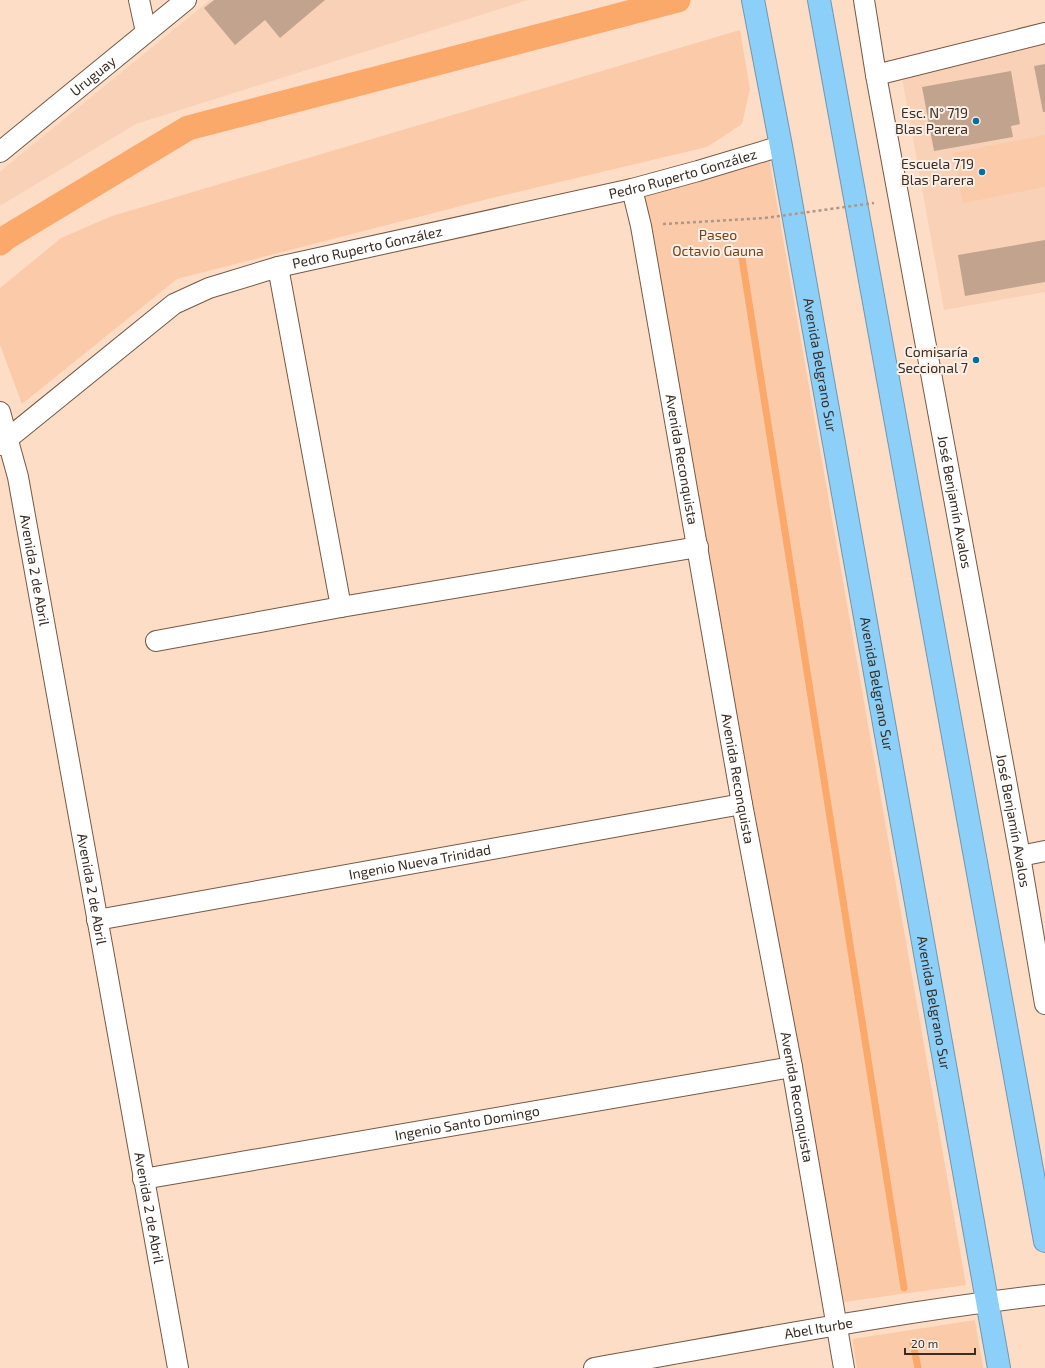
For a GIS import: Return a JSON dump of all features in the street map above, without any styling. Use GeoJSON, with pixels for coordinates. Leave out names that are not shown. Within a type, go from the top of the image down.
{"type":"FeatureCollection","features":[{"type":"Feature","properties":{"kind":"highway"},"geometry":{"type":"LineString","coordinates":[[819,0],[1045,1241]]}},
{"type":"Feature","properties":{"kind":"highway","name":"Avenida Belgrano Sur"},"geometry":{"type":"LineString","coordinates":[[754,6],[781,146],[999,1368]]}},
{"type":"Feature","properties":{"kind":"street"},"geometry":{"type":"LineString","coordinates":[[139,0],[146,32]]}},
{"type":"Feature","properties":{"kind":"street","name":"Uruguay"},"geometry":{"type":"LineString","coordinates":[[0,152],[186,0]]}},
{"type":"Feature","properties":{"kind":"street","name":"José Benjamín Avalos"},"geometry":{"type":"LineString","coordinates":[[864,0],[876,75],[1020,856],[1045,1004]]}},
{"type":"Feature","properties":{"kind":"street"},"geometry":{"type":"LineString","coordinates":[[876,75],[1045,32]]}},
{"type":"Feature","properties":{"kind":"street","name":"Pedro Ruperto González"},"geometry":{"type":"LineString","coordinates":[[4,442],[174,304],[210,288],[278,267],[632,189],[698,172],[781,146]]}},
{"type":"Feature","properties":{"kind":"street","name":"Avenida Reconquista"},"geometry":{"type":"LineString","coordinates":[[632,189],[641,226],[742,804],[792,1067],[844,1368]]}},
{"type":"Feature","properties":{"kind":"street"},"geometry":{"type":"LineString","coordinates":[[278,267],[341,607]]}},
{"type":"Feature","properties":{"kind":"street","name":"Avenida 2 de Abril"},"geometry":{"type":"LineString","coordinates":[[0,412],[4,442],[18,477],[178,1368]]}},
{"type":"Feature","properties":{"kind":"street"},"geometry":{"type":"LineString","coordinates":[[156,641],[341,607],[698,547]]}},
{"type":"Feature","properties":{"kind":"street","name":"Ingenio Nueva Trinidad"},"geometry":{"type":"LineString","coordinates":[[97,920],[742,804]]}},
{"type":"Feature","properties":{"kind":"street"},"geometry":{"type":"LineString","coordinates":[[1020,856],[1045,851]]}},
{"type":"Feature","properties":{"kind":"street","name":"Ingenio Santo Domingo"},"geometry":{"type":"LineString","coordinates":[[143,1179],[792,1067]]}},
{"type":"Feature","properties":{"kind":"street","name":"Abel Iturbe"},"geometry":{"type":"LineString","coordinates":[[594,1368],[987,1301],[1045,1295]]}},
{"type":"Feature","properties":{"kind":"path"},"geometry":{"type":"LineString","coordinates":[[641,226],[765,218],[874,203]]}},
{"type":"Feature","properties":{"kind":"shaded area"},"geometry":{"type":"Polygon","coordinates":[[[210,0],[528,0],[136,124],[0,206],[0,172],[210,0]]]}},
{"type":"Feature","properties":{"kind":"shaded area","name":"Escuela 719 Blas Parera"},"geometry":{"type":"Polygon","coordinates":[[[1045,43],[1045,292],[944,310],[902,78],[1045,43]]]}},
{"type":"Feature","properties":{"kind":"green space"},"geometry":{"type":"Polygon","coordinates":[[[740,30],[750,89],[742,124],[707,147],[488,199],[177,279],[22,404],[0,345],[0,288],[61,238],[112,216],[740,30]]]}},
{"type":"Feature","properties":{"kind":"green space"},"geometry":{"type":"Polygon","coordinates":[[[1045,135],[1045,187],[963,203],[953,153],[1045,135]]]}},
{"type":"Feature","properties":{"kind":"green space","name":"Paseo Octavio Gauna"},"geometry":{"type":"Polygon","coordinates":[[[769,158],[966,1285],[844,1302],[642,194],[769,158]]]}},
{"type":"Feature","properties":{"kind":"green space"},"geometry":{"type":"Polygon","coordinates":[[[975,1320],[983,1368],[857,1368],[852,1339],[975,1320]]]}},
{"type":"Feature","properties":{"kind":"building"},"geometry":{"type":"Polygon","coordinates":[[[214,0],[325,0],[280,38],[265,20],[235,45],[204,8],[214,0]]]}},
{"type":"Feature","properties":{"kind":"building"},"geometry":{"type":"Polygon","coordinates":[[[1045,64],[1045,112],[1043,112],[1034,66],[1045,64]]]}},
{"type":"Feature","properties":{"kind":"building"},"geometry":{"type":"Polygon","coordinates":[[[1011,71],[1020,124],[1011,126],[1013,137],[934,151],[922,87],[1011,71]]]}},
{"type":"Feature","properties":{"kind":"building"},"geometry":{"type":"Polygon","coordinates":[[[1045,240],[1045,282],[965,296],[958,255],[1045,240]]]}},
{"type":"Feature","properties":{"kind":"waterway"},"geometry":{"type":"LineString","coordinates":[[0,243],[7,237],[188,128],[678,0]]}},
{"type":"Feature","properties":{"kind":"waterway"},"geometry":{"type":"LineString","coordinates":[[741,252],[904,1288]]}},
{"type":"Feature","properties":{"kind":"waterway"},"geometry":{"type":"LineString","coordinates":[[913,1343],[918,1368]]}},
{"type":"Feature","properties":{"kind":"place","name":"Esc. N° 719 Blas Parera"},"geometry":{"type":"Point","coordinates":[976,121]}},
{"type":"Feature","properties":{"kind":"place","name":"Escuela 719 Blas Parera"},"geometry":{"type":"Point","coordinates":[982,172]}},
{"type":"Feature","properties":{"kind":"place","name":"Comisaría Seccional 7"},"geometry":{"type":"Point","coordinates":[976,360]}}]}
